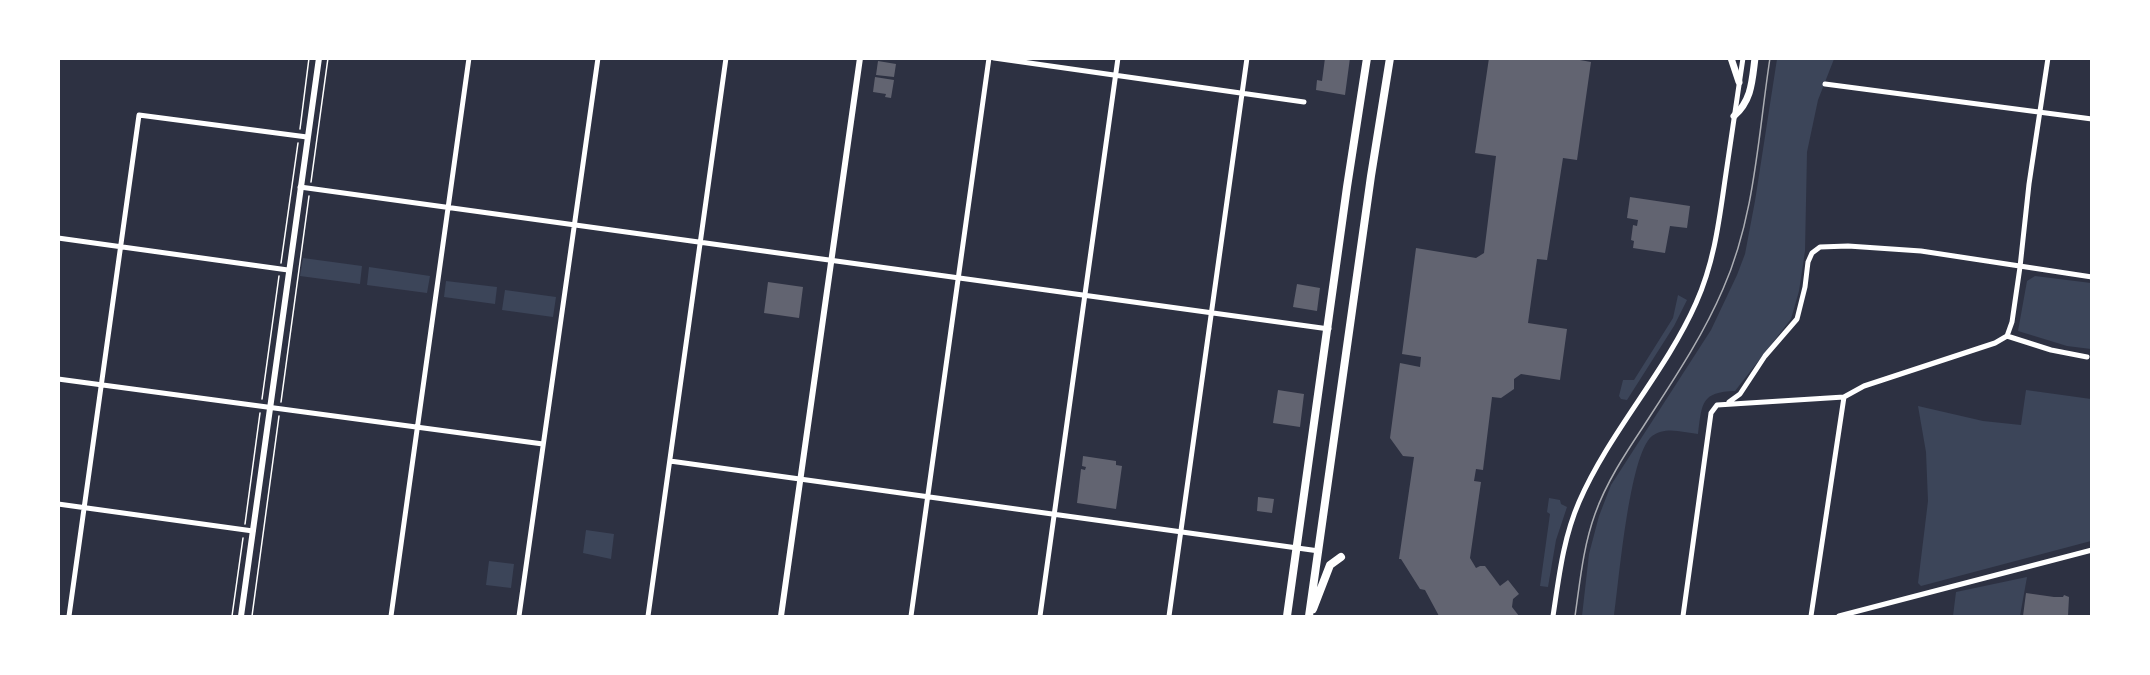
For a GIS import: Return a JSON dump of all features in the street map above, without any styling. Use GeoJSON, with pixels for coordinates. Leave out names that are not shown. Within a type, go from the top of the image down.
{"type":"FeatureCollection","features":[{"type":"Feature","properties":{"kind":"highway"},"geometry":{"type":"LineString","coordinates":[[1287,616],[1367,58]]}},
{"type":"Feature","properties":{"kind":"highway"},"geometry":{"type":"LineString","coordinates":[[1309,615],[1371,176],[1390,58]]}},
{"type":"Feature","properties":{"kind":"highway"},"geometry":{"type":"LineString","coordinates":[[1309,615],[1317,602],[1324,576],[1330,565],[1341,557]]}},
{"type":"Feature","properties":{"kind":"main road"},"geometry":{"type":"LineString","coordinates":[[1731,58],[1739,82]]}},
{"type":"Feature","properties":{"kind":"main road"},"geometry":{"type":"LineString","coordinates":[[1734,116],[1743,108],[1750,96],[1755,58]]}},
{"type":"Feature","properties":{"kind":"street"},"geometry":{"type":"LineString","coordinates":[[241,616],[319,58]]}},
{"type":"Feature","properties":{"kind":"street"},"geometry":{"type":"LineString","coordinates":[[391,616],[469,58]]}},
{"type":"Feature","properties":{"kind":"street"},"geometry":{"type":"LineString","coordinates":[[519,616],[598,58]]}},
{"type":"Feature","properties":{"kind":"street"},"geometry":{"type":"LineString","coordinates":[[648,616],[726,58]]}},
{"type":"Feature","properties":{"kind":"street"},"geometry":{"type":"LineString","coordinates":[[781,616],[860,58]]}},
{"type":"Feature","properties":{"kind":"street"},"geometry":{"type":"LineString","coordinates":[[911,616],[989,58]]}},
{"type":"Feature","properties":{"kind":"street"},"geometry":{"type":"LineString","coordinates":[[994,58],[1304,102]]}},
{"type":"Feature","properties":{"kind":"street"},"geometry":{"type":"LineString","coordinates":[[1040,616],[1118,58]]}},
{"type":"Feature","properties":{"kind":"street"},"geometry":{"type":"LineString","coordinates":[[1168,616],[1247,58]]}},
{"type":"Feature","properties":{"kind":"street"},"geometry":{"type":"LineString","coordinates":[[1553,616],[1564,546],[1580,501],[1604,455],[1678,338],[1709,271],[1718,230],[1743,58]]}},
{"type":"Feature","properties":{"kind":"street"},"geometry":{"type":"LineString","coordinates":[[1683,616],[1711,413],[1717,405],[1729,402],[1844,397],[1864,386],[1995,343],[2007,336],[2012,322],[2048,58]]}},
{"type":"Feature","properties":{"kind":"street"},"geometry":{"type":"LineString","coordinates":[[1826,84],[2091,119]]}},
{"type":"Feature","properties":{"kind":"street"},"geometry":{"type":"LineString","coordinates":[[69,616],[138,115],[307,136]]}},
{"type":"Feature","properties":{"kind":"street"},"geometry":{"type":"LineString","coordinates":[[300,187],[1329,329]]}},
{"type":"Feature","properties":{"kind":"street"},"geometry":{"type":"LineString","coordinates":[[58,238],[288,270]]}},
{"type":"Feature","properties":{"kind":"street"},"geometry":{"type":"LineString","coordinates":[[1729,402],[1740,394],[1766,356],[1797,319],[1812,252],[1820,247],[1920,251],[2091,277]]}},
{"type":"Feature","properties":{"kind":"street"},"geometry":{"type":"LineString","coordinates":[[2007,336],[2051,350],[2087,357]]}},
{"type":"Feature","properties":{"kind":"street"},"geometry":{"type":"LineString","coordinates":[[58,379],[543,444]]}},
{"type":"Feature","properties":{"kind":"street"},"geometry":{"type":"LineString","coordinates":[[1811,616],[1844,397]]}},
{"type":"Feature","properties":{"kind":"street"},"geometry":{"type":"LineString","coordinates":[[670,461],[1319,551]]}},
{"type":"Feature","properties":{"kind":"street"},"geometry":{"type":"LineString","coordinates":[[58,504],[253,531]]}},
{"type":"Feature","properties":{"kind":"street"},"geometry":{"type":"LineString","coordinates":[[1839,616],[2091,550]]}},
{"type":"Feature","properties":{"kind":"path"},"geometry":{"type":"LineString","coordinates":[[300,126],[309,58]]}},
{"type":"Feature","properties":{"kind":"path"},"geometry":{"type":"LineString","coordinates":[[312,177],[328,58]]}},
{"type":"Feature","properties":{"kind":"path"},"geometry":{"type":"LineString","coordinates":[[282,260],[297,147]]}},
{"type":"Feature","properties":{"kind":"path"},"geometry":{"type":"LineString","coordinates":[[281,400],[309,198]]}},
{"type":"Feature","properties":{"kind":"path"},"geometry":{"type":"LineString","coordinates":[[263,394],[279,281]]}},
{"type":"Feature","properties":{"kind":"path"},"geometry":{"type":"LineString","coordinates":[[252,616],[279,416]]}},
{"type":"Feature","properties":{"kind":"path"},"geometry":{"type":"LineString","coordinates":[[245,519],[260,418]]}},
{"type":"Feature","properties":{"kind":"path"},"geometry":{"type":"LineString","coordinates":[[232,616],[243,542]]}},
{"type":"Feature","properties":{"kind":"shaded area"},"geometry":{"type":"Polygon","coordinates":[[[1777,59],[1834,59],[1818,100],[1807,152],[1805,251],[1799,291],[1791,319],[1735,391],[1715,394],[1705,401],[1698,434],[1668,430],[1652,436],[1644,448],[1631,492],[1614,616],[1582,616],[1589,554],[1599,516],[1611,485],[1711,330],[1745,254],[1777,59]]]}},
{"type":"Feature","properties":{"kind":"shaded area"},"geometry":{"type":"Polygon","coordinates":[[[303,258],[362,266],[360,284],[300,276],[303,258]]]}},
{"type":"Feature","properties":{"kind":"shaded area"},"geometry":{"type":"Polygon","coordinates":[[[369,267],[430,276],[427,293],[367,285],[369,267]]]}},
{"type":"Feature","properties":{"kind":"shaded area"},"geometry":{"type":"Polygon","coordinates":[[[2035,276],[2091,283],[2091,349],[2067,346],[2018,331],[2027,281],[2035,276]]]}},
{"type":"Feature","properties":{"kind":"shaded area"},"geometry":{"type":"Polygon","coordinates":[[[446,281],[497,287],[495,304],[444,297],[446,281]]]}},
{"type":"Feature","properties":{"kind":"shaded area"},"geometry":{"type":"Polygon","coordinates":[[[505,290],[556,297],[553,317],[502,310],[505,290]]]}},
{"type":"Feature","properties":{"kind":"shaded area"},"geometry":{"type":"Polygon","coordinates":[[[1678,295],[1687,300],[1674,326],[1627,400],[1621,399],[1619,396],[1623,380],[1634,380],[1673,318],[1678,295]]]}},
{"type":"Feature","properties":{"kind":"shaded area"},"geometry":{"type":"Polygon","coordinates":[[[2026,390],[2091,399],[2091,541],[1921,586],[1918,583],[1928,501],[1926,452],[1918,406],[1983,421],[2021,425],[2026,390]]]}},
{"type":"Feature","properties":{"kind":"shaded area"},"geometry":{"type":"Polygon","coordinates":[[[1549,498],[1560,500],[1561,504],[1567,507],[1556,540],[1548,587],[1540,586],[1550,514],[1547,512],[1549,498]]]}},
{"type":"Feature","properties":{"kind":"shaded area"},"geometry":{"type":"Polygon","coordinates":[[[586,530],[614,534],[611,559],[583,553],[586,530]]]}},
{"type":"Feature","properties":{"kind":"shaded area"},"geometry":{"type":"Polygon","coordinates":[[[489,561],[514,564],[511,588],[486,585],[489,561]]]}},
{"type":"Feature","properties":{"kind":"shaded area"},"geometry":{"type":"Polygon","coordinates":[[[2027,577],[2020,616],[1953,616],[1956,592],[2027,577]]]}},
{"type":"Feature","properties":{"kind":"building"},"geometry":{"type":"Polygon","coordinates":[[[1325,58],[1350,58],[1345,95],[1316,90],[1317,80],[1322,81],[1325,58]]]}},
{"type":"Feature","properties":{"kind":"building"},"geometry":{"type":"Polygon","coordinates":[[[1489,58],[1569,58],[1591,62],[1577,160],[1563,158],[1547,260],[1537,259],[1528,323],[1567,329],[1560,380],[1521,374],[1514,379],[1514,389],[1501,398],[1492,397],[1483,470],[1476,469],[1474,481],[1481,482],[1470,558],[1476,568],[1485,566],[1500,586],[1508,580],[1519,594],[1513,599],[1512,607],[1519,616],[1439,616],[1425,590],[1420,589],[1399,559],[1414,457],[1403,456],[1390,438],[1400,363],[1420,367],[1421,357],[1402,354],[1416,248],[1476,258],[1484,253],[1496,156],[1475,153],[1489,58]]]}},
{"type":"Feature","properties":{"kind":"building"},"geometry":{"type":"Polygon","coordinates":[[[878,61],[896,64],[894,77],[876,75],[878,61]]]}},
{"type":"Feature","properties":{"kind":"building"},"geometry":{"type":"Polygon","coordinates":[[[875,77],[894,80],[891,98],[885,97],[886,94],[873,92],[875,77]]]}},
{"type":"Feature","properties":{"kind":"building"},"geometry":{"type":"Polygon","coordinates":[[[1630,197],[1690,206],[1687,228],[1670,226],[1665,253],[1633,248],[1634,241],[1631,240],[1633,225],[1637,226],[1638,220],[1627,218],[1630,197]]]}},
{"type":"Feature","properties":{"kind":"building"},"geometry":{"type":"Polygon","coordinates":[[[768,282],[803,287],[799,318],[764,313],[768,282]]]}},
{"type":"Feature","properties":{"kind":"building"},"geometry":{"type":"Polygon","coordinates":[[[1297,284],[1320,288],[1317,311],[1293,307],[1297,284]]]}},
{"type":"Feature","properties":{"kind":"building"},"geometry":{"type":"Polygon","coordinates":[[[1278,390],[1304,394],[1300,427],[1273,423],[1278,390]]]}},
{"type":"Feature","properties":{"kind":"building"},"geometry":{"type":"Polygon","coordinates":[[[1083,456],[1116,461],[1116,465],[1122,466],[1116,509],[1077,503],[1081,469],[1085,470],[1086,467],[1082,466],[1083,456]]]}},
{"type":"Feature","properties":{"kind":"building"},"geometry":{"type":"Polygon","coordinates":[[[1258,497],[1274,499],[1272,513],[1257,511],[1258,497]]]}},
{"type":"Feature","properties":{"kind":"building"},"geometry":{"type":"Polygon","coordinates":[[[2026,593],[2069,597],[2068,616],[2023,616],[2026,593]]]}},
{"type":"Feature","properties":{"kind":"tram line"},"geometry":{"type":"LineString","coordinates":[[1575,616],[1585,552],[1599,502],[1623,458],[1696,342],[1715,307],[1734,262],[1749,205],[1770,58]]}}]}
